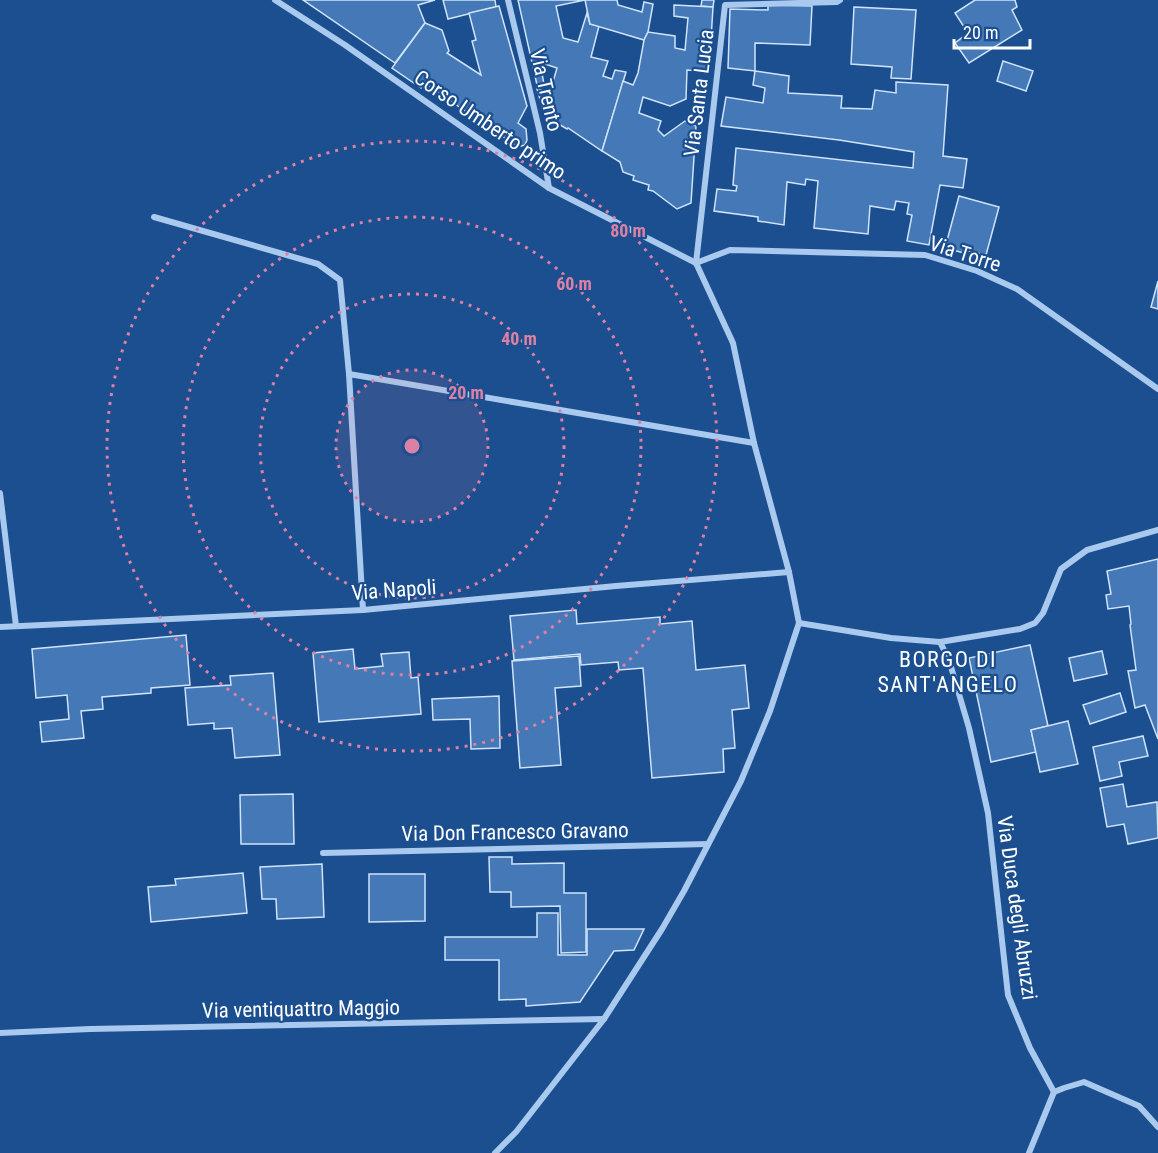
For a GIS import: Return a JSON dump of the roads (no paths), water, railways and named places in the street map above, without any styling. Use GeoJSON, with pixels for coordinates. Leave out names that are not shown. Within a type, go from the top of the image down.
{"type":"FeatureCollection","features":[{"type":"Feature","properties":{"kind":"street","name":"Corso Umberto primo"},"geometry":{"type":"LineString","coordinates":[[275,0],[345,45],[549,188],[696,263]]}},
{"type":"Feature","properties":{"kind":"street","name":"Via Trento"},"geometry":{"type":"LineString","coordinates":[[508,0],[540,133],[549,188]]}},
{"type":"Feature","properties":{"kind":"street","name":"Via Santa Lucia"},"geometry":{"type":"LineString","coordinates":[[696,263],[725,5],[837,2],[840,0]]}},
{"type":"Feature","properties":{"kind":"street"},"geometry":{"type":"LineString","coordinates":[[154,217],[318,264],[340,280],[350,374],[363,610]]}},
{"type":"Feature","properties":{"kind":"street","name":"Via Torre"},"geometry":{"type":"LineString","coordinates":[[696,263],[730,250],[925,255],[977,271],[1017,289],[1158,389]]}},
{"type":"Feature","properties":{"kind":"street"},"geometry":{"type":"LineString","coordinates":[[495,1153],[516,1132],[604,1019],[684,891],[741,782],[770,711],[799,623],[789,572],[754,443],[733,343],[696,263]]}},
{"type":"Feature","properties":{"kind":"street"},"geometry":{"type":"LineString","coordinates":[[350,374],[754,443]]}},
{"type":"Feature","properties":{"kind":"street"},"geometry":{"type":"LineString","coordinates":[[0,493],[16,626]]}},
{"type":"Feature","properties":{"kind":"street"},"geometry":{"type":"LineString","coordinates":[[799,623],[891,638],[940,642],[1020,629],[1035,623],[1043,613],[1061,569],[1087,550],[1158,530]]}},
{"type":"Feature","properties":{"kind":"street","name":"Via Napoli"},"geometry":{"type":"LineString","coordinates":[[0,627],[363,610],[789,572]]}},
{"type":"Feature","properties":{"kind":"street","name":"Via Duca degli Abruzzi"},"geometry":{"type":"LineString","coordinates":[[940,642],[949,660],[969,728],[988,813],[1008,995],[1030,1048],[1054,1092]]}},
{"type":"Feature","properties":{"kind":"street","name":"Via Don Francesco Gravano"},"geometry":{"type":"LineString","coordinates":[[323,853],[708,844]]}},
{"type":"Feature","properties":{"kind":"street","name":"Via ventiquattro Maggio"},"geometry":{"type":"LineString","coordinates":[[0,1033],[90,1029],[604,1019]]}},
{"type":"Feature","properties":{"kind":"street"},"geometry":{"type":"LineString","coordinates":[[1029,1153],[1054,1092],[1084,1082],[1139,1107],[1158,1127]]}},
{"type":"Feature","properties":{"kind":"district","name":"BORGO DI SANT'ANGELO"},"geometry":{"type":"Point","coordinates":[948,672]}}]}
